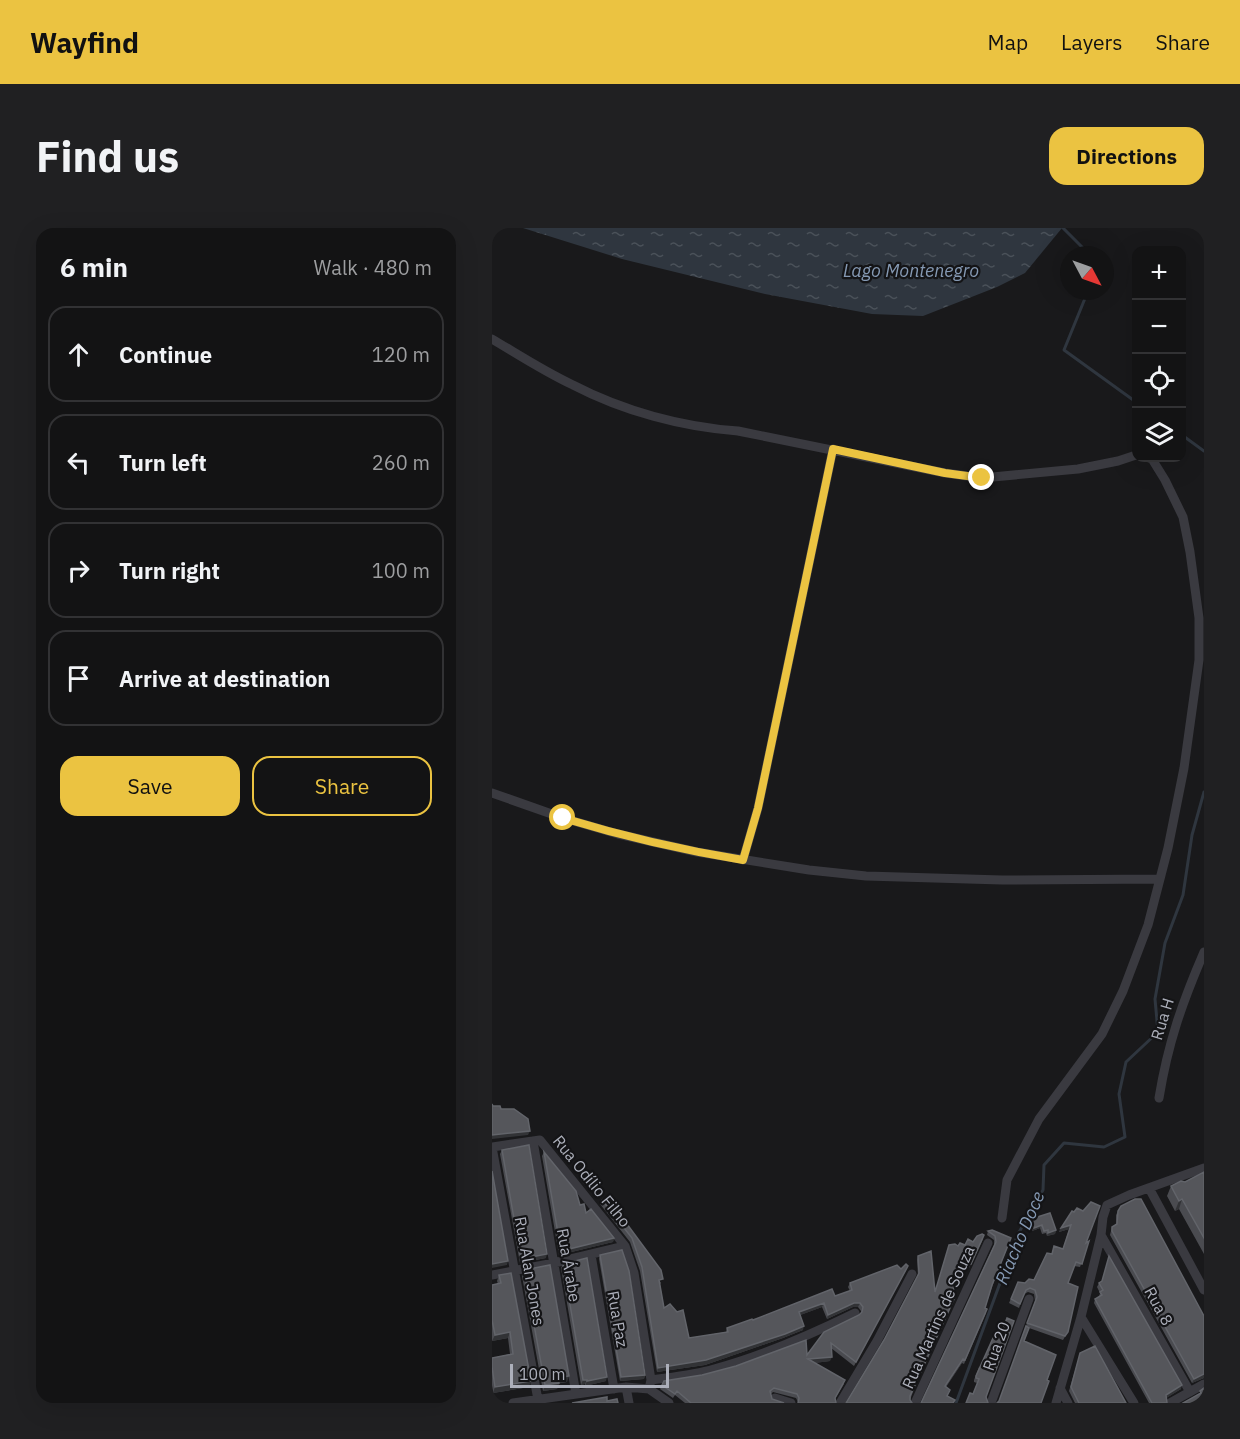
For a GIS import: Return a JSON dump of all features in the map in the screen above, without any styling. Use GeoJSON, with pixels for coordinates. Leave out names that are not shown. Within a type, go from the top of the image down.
{"type":"FeatureCollection","features":[{"type":"Feature","properties":{"kind":"street"},"geometry":{"type":"LineString","coordinates":[[492,339],[573,385],[634,410],[716,430],[738,431],[945,473],[982,478],[1078,469],[1132,457]]}},
{"type":"Feature","properties":{"kind":"street"},"geometry":{"type":"LineString","coordinates":[[743,860],[758,808],[833,449]]}},
{"type":"Feature","properties":{"kind":"street"},"geometry":{"type":"LineString","coordinates":[[1002,1218],[1006,1180],[1039,1119],[1102,1034],[1123,991],[1148,925],[1184,768],[1199,660],[1199,618],[1191,552],[1183,517],[1154,462]]}},
{"type":"Feature","properties":{"kind":"street"},"geometry":{"type":"LineString","coordinates":[[492,793],[563,818],[618,834],[697,852],[809,870],[866,876],[1002,880],[1160,879]]}},
{"type":"Feature","properties":{"kind":"street","name":"Rua H"},"geometry":{"type":"LineString","coordinates":[[1159,1098],[1175,1023],[1204,952]]}},
{"type":"Feature","properties":{"kind":"street"},"geometry":{"type":"LineString","coordinates":[[492,1147],[536,1140]]}},
{"type":"Feature","properties":{"kind":"street","name":"Rua Odílio Filho"},"geometry":{"type":"LineString","coordinates":[[536,1140],[625,1246],[634,1273],[650,1384]]}},
{"type":"Feature","properties":{"kind":"street","name":"Rua Árabe"},"geometry":{"type":"LineString","coordinates":[[536,1140],[576,1395]]}},
{"type":"Feature","properties":{"kind":"street","name":"Rua Alan Jones"},"geometry":{"type":"LineString","coordinates":[[492,1147],[538,1400]]}},
{"type":"Feature","properties":{"kind":"street"},"geometry":{"type":"LineString","coordinates":[[1056,1403],[1081,1317],[1107,1205],[1204,1168]]}},
{"type":"Feature","properties":{"kind":"street"},"geometry":{"type":"LineString","coordinates":[[1149,1188],[1204,1290]]}},
{"type":"Feature","properties":{"kind":"street","name":"Rua 8"},"geometry":{"type":"LineString","coordinates":[[1101,1235],[1190,1392]]}},
{"type":"Feature","properties":{"kind":"street","name":"Rua Martins de Souza"},"geometry":{"type":"LineString","coordinates":[[915,1403],[988,1243]]}},
{"type":"Feature","properties":{"kind":"street"},"geometry":{"type":"LineString","coordinates":[[492,1275],[625,1246]]}},
{"type":"Feature","properties":{"kind":"street","name":"Rua Paz"},"geometry":{"type":"LineString","coordinates":[[591,1255],[614,1389]]}},
{"type":"Feature","properties":{"kind":"street"},"geometry":{"type":"LineString","coordinates":[[840,1403],[877,1341],[912,1274]]}},
{"type":"Feature","properties":{"kind":"street","name":"Rua 20"},"geometry":{"type":"LineString","coordinates":[[991,1403],[1029,1299]]}},
{"type":"Feature","properties":{"kind":"street"},"geometry":{"type":"LineString","coordinates":[[513,1403],[550,1401],[650,1384],[706,1371],[749,1358],[815,1333],[855,1313]]}},
{"type":"Feature","properties":{"kind":"street"},"geometry":{"type":"LineString","coordinates":[[1081,1317],[1134,1403]]}},
{"type":"Feature","properties":{"kind":"street"},"geometry":{"type":"LineString","coordinates":[[650,1384],[669,1403]]}},
{"type":"Feature","properties":{"kind":"street"},"geometry":{"type":"LineString","coordinates":[[1170,1403],[1204,1384]]}},
{"type":"Feature","properties":{"kind":"street"},"geometry":{"type":"LineString","coordinates":[[626,1387],[629,1403]]}},
{"type":"Feature","properties":{"kind":"street"},"geometry":{"type":"LineString","coordinates":[[1060,1388],[1068,1403]]}},
{"type":"Feature","properties":{"kind":"street"},"geometry":{"type":"LineString","coordinates":[[776,1398],[791,1403]]}},
{"type":"Feature","properties":{"kind":"water","name":"Lago Montenegro"},"geometry":{"type":"Polygon","coordinates":[[[523,228],[1062,228],[1025,273],[997,287],[923,316],[872,314],[765,294],[622,259],[523,228]]]}},
{"type":"Feature","properties":{"kind":"building"},"geometry":{"type":"Polygon","coordinates":[[[492,1104],[500,1106],[501,1109],[514,1109],[528,1119],[530,1131],[492,1135],[492,1104]]]}},
{"type":"Feature","properties":{"kind":"building"},"geometry":{"type":"Polygon","coordinates":[[[529,1145],[547,1254],[521,1259],[502,1150],[529,1145]]]}},
{"type":"Feature","properties":{"kind":"building"},"geometry":{"type":"Polygon","coordinates":[[[564,1148],[573,1155],[568,1159],[560,1149],[564,1148]]]}},
{"type":"Feature","properties":{"kind":"building"},"geometry":{"type":"Polygon","coordinates":[[[544,1152],[576,1191],[580,1205],[584,1204],[586,1213],[591,1209],[614,1238],[561,1251],[544,1152]]]}},
{"type":"Feature","properties":{"kind":"building"},"geometry":{"type":"Polygon","coordinates":[[[492,1171],[508,1261],[492,1264],[492,1171]]]}},
{"type":"Feature","properties":{"kind":"building"},"geometry":{"type":"Polygon","coordinates":[[[586,1172],[591,1178],[586,1182],[581,1176],[586,1172]]]}},
{"type":"Feature","properties":{"kind":"building"},"geometry":{"type":"Polygon","coordinates":[[[1204,1172],[1204,1238],[1182,1199],[1179,1201],[1171,1186],[1204,1172]]]}},
{"type":"Feature","properties":{"kind":"building"},"geometry":{"type":"Polygon","coordinates":[[[607,1197],[661,1270],[663,1279],[659,1280],[664,1308],[670,1304],[677,1312],[683,1310],[689,1338],[728,1332],[727,1328],[832,1289],[835,1296],[852,1290],[850,1283],[897,1265],[901,1269],[906,1264],[908,1266],[856,1362],[831,1343],[832,1357],[808,1359],[845,1380],[835,1398],[836,1403],[798,1403],[797,1394],[774,1388],[770,1391],[772,1399],[784,1403],[691,1403],[677,1391],[675,1394],[662,1385],[664,1381],[702,1375],[736,1366],[806,1340],[807,1355],[824,1332],[859,1315],[863,1307],[860,1303],[854,1303],[828,1315],[824,1303],[799,1312],[804,1326],[785,1334],[706,1360],[658,1368],[642,1267],[632,1238],[602,1200],[607,1197]]]}},
{"type":"Feature","properties":{"kind":"building"},"geometry":{"type":"Polygon","coordinates":[[[1135,1199],[1141,1199],[1204,1316],[1204,1374],[1194,1379],[1112,1231],[1112,1227],[1117,1224],[1118,1211],[1121,1206],[1135,1199]]]}},
{"type":"Feature","properties":{"kind":"building"},"geometry":{"type":"Polygon","coordinates":[[[1091,1202],[1100,1206],[1086,1243],[1089,1241],[1082,1264],[1076,1262],[1068,1283],[1078,1287],[1068,1332],[1065,1336],[1027,1323],[1037,1297],[1035,1290],[1030,1288],[1026,1290],[1020,1304],[1011,1299],[1018,1282],[1025,1283],[1029,1279],[1034,1280],[1047,1253],[1052,1254],[1054,1246],[1063,1249],[1071,1225],[1061,1228],[1072,1211],[1074,1212],[1077,1208],[1083,1211],[1091,1202]]]}},
{"type":"Feature","properties":{"kind":"building"},"geometry":{"type":"Polygon","coordinates":[[[1050,1213],[1056,1230],[1048,1233],[1048,1230],[1044,1231],[1042,1225],[1034,1228],[1031,1219],[1050,1213]]]}},
{"type":"Feature","properties":{"kind":"building"},"geometry":{"type":"Polygon","coordinates":[[[992,1230],[1011,1238],[992,1285],[985,1308],[987,1309],[965,1360],[963,1359],[945,1386],[950,1390],[947,1396],[955,1400],[953,1403],[921,1403],[996,1242],[995,1236],[988,1231],[992,1230]]]}},
{"type":"Feature","properties":{"kind":"building"},"geometry":{"type":"Polygon","coordinates":[[[984,1235],[971,1264],[961,1261],[952,1296],[955,1297],[910,1396],[912,1403],[846,1403],[884,1340],[919,1273],[918,1256],[931,1251],[935,1292],[949,1245],[958,1246],[960,1243],[965,1245],[968,1239],[973,1242],[977,1236],[984,1235]]]}},
{"type":"Feature","properties":{"kind":"building"},"geometry":{"type":"Polygon","coordinates":[[[622,1250],[629,1271],[645,1375],[621,1377],[600,1255],[622,1250]]]}},
{"type":"Feature","properties":{"kind":"building"},"geometry":{"type":"Polygon","coordinates":[[[1109,1256],[1182,1385],[1166,1395],[1167,1403],[1152,1403],[1095,1299],[1102,1295],[1100,1292],[1103,1290],[1099,1283],[1102,1281],[1109,1256]]]}},
{"type":"Feature","properties":{"kind":"building"},"geometry":{"type":"Polygon","coordinates":[[[587,1258],[607,1377],[587,1381],[583,1380],[563,1264],[587,1258]]]}},
{"type":"Feature","properties":{"kind":"building"},"geometry":{"type":"Polygon","coordinates":[[[550,1265],[569,1376],[558,1378],[559,1383],[545,1385],[524,1270],[550,1265]]]}},
{"type":"Feature","properties":{"kind":"building"},"geometry":{"type":"Polygon","coordinates":[[[511,1273],[531,1381],[495,1387],[492,1358],[513,1354],[510,1332],[495,1335],[492,1320],[492,1285],[501,1283],[499,1275],[511,1273]]]}},
{"type":"Feature","properties":{"kind":"building"},"geometry":{"type":"Polygon","coordinates":[[[1007,1318],[1014,1321],[986,1397],[988,1403],[966,1403],[970,1393],[973,1394],[979,1379],[976,1376],[993,1338],[995,1335],[1000,1337],[1007,1318]]]}},
{"type":"Feature","properties":{"kind":"building"},"geometry":{"type":"Polygon","coordinates":[[[1026,1326],[1029,1328],[1024,1341],[1056,1355],[1041,1403],[997,1403],[999,1401],[1026,1326]]]}},
{"type":"Feature","properties":{"kind":"building"},"geometry":{"type":"Polygon","coordinates":[[[1095,1346],[1126,1403],[1079,1403],[1071,1387],[1080,1353],[1095,1346]]]}},
{"type":"Feature","properties":{"kind":"building"},"geometry":{"type":"Polygon","coordinates":[[[1204,1388],[1204,1403],[1183,1403],[1201,1393],[1200,1391],[1204,1388]]]}},
{"type":"Feature","properties":{"kind":"building"},"geometry":{"type":"Polygon","coordinates":[[[607,1397],[607,1401],[617,1399],[618,1403],[572,1403],[607,1397]]]}},
{"type":"Feature","properties":{"kind":"waterway","name":"Riacho Doce"},"geometry":{"type":"LineString","coordinates":[[1063,228],[1081,246]]}},
{"type":"Feature","properties":{"kind":"waterway","name":"Riacho Doce"},"geometry":{"type":"LineString","coordinates":[[1084,300],[1064,350],[1132,399]]}},
{"type":"Feature","properties":{"kind":"waterway","name":"Riacho Doce"},"geometry":{"type":"LineString","coordinates":[[1186,438],[1204,451]]}},
{"type":"Feature","properties":{"kind":"waterway","name":"Riacho Doce"},"geometry":{"type":"LineString","coordinates":[[956,1403],[1018,1234],[1043,1190],[1044,1165],[1064,1143],[1104,1147],[1125,1137],[1119,1094],[1126,1062],[1158,1032],[1155,999],[1165,943],[1183,895],[1192,835],[1204,792]]}},
{"type":"Feature","properties":{"kind":"route"},"geometry":{"type":"LineString","coordinates":[[563,818],[618,834],[743,860],[758,808],[833,449],[945,473],[982,478]]}}]}
